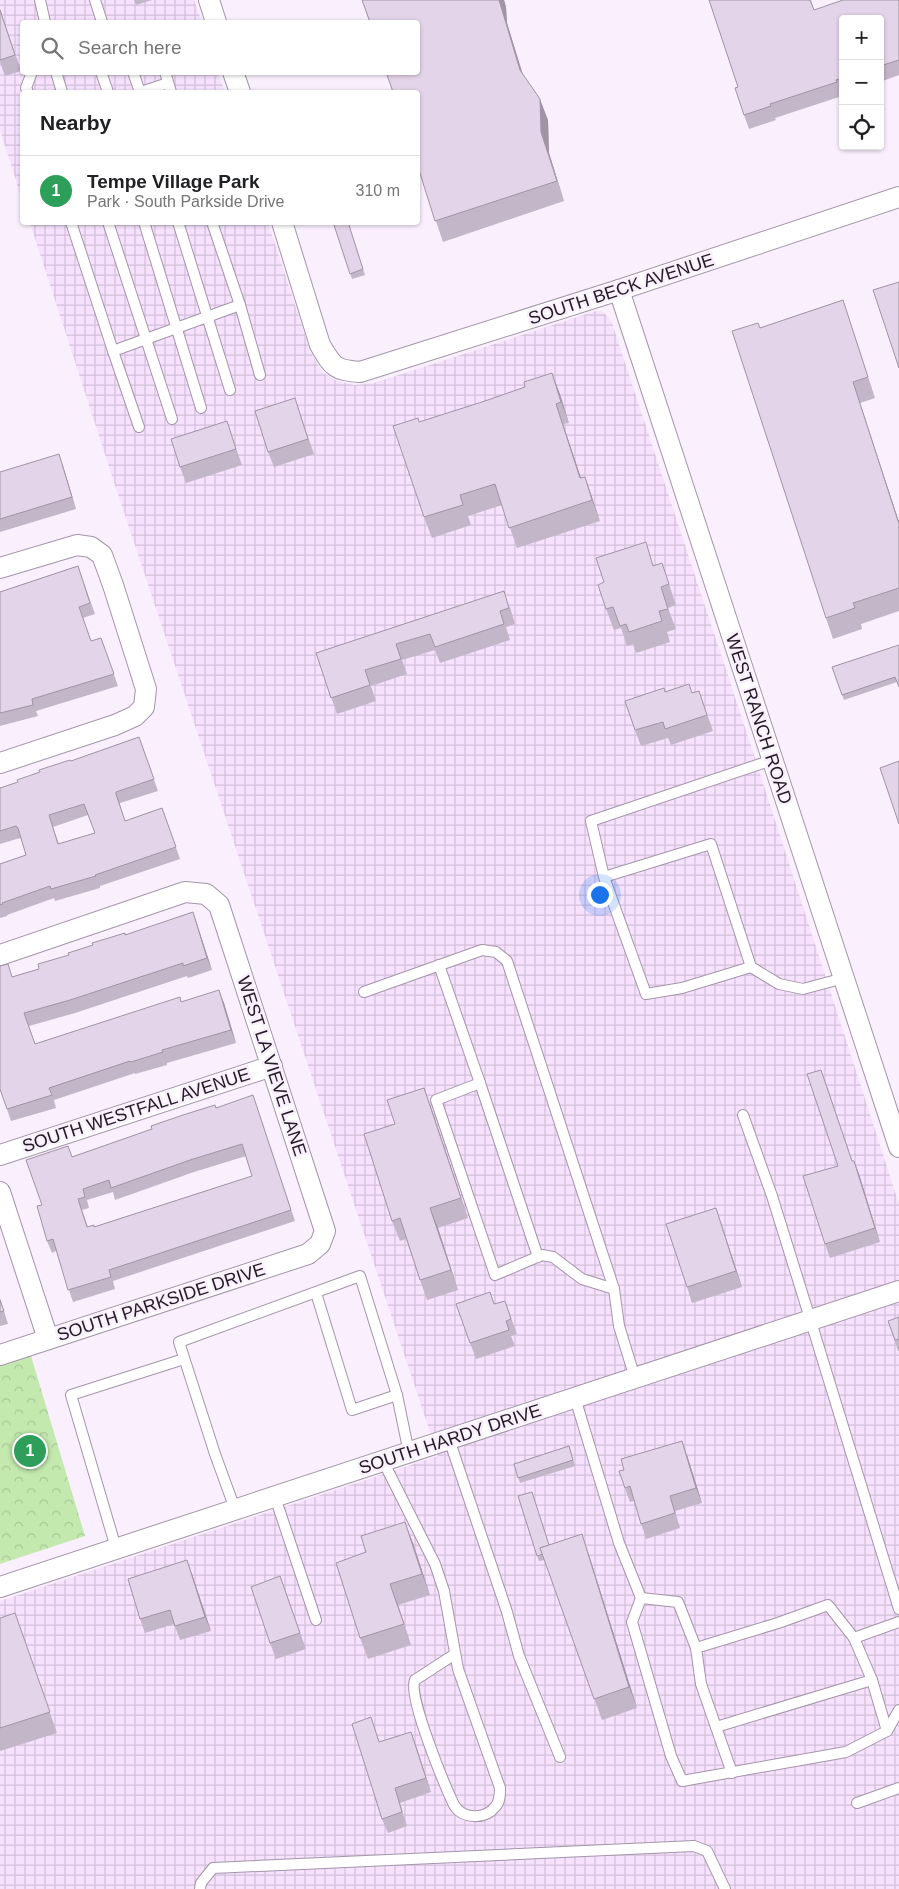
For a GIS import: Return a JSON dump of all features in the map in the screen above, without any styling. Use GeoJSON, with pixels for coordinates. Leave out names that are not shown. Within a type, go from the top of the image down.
{"type":"FeatureCollection","features":[{"type":"Feature","properties":{"kind":"street"},"geometry":{"type":"LineString","coordinates":[[209,0],[215,20]]}},
{"type":"Feature","properties":{"kind":"street"},"geometry":{"type":"LineString","coordinates":[[234,75],[239,90]]}},
{"type":"Feature","properties":{"kind":"street","name":"SOUTH BECK AVENUE"},"geometry":{"type":"LineString","coordinates":[[283,225],[320,344],[330,362],[341,370],[360,372],[619,290],[899,197]]}},
{"type":"Feature","properties":{"kind":"street","name":"WEST RANCH ROAD"},"geometry":{"type":"LineString","coordinates":[[619,290],[899,1147]]}},
{"type":"Feature","properties":{"kind":"street"},"geometry":{"type":"LineString","coordinates":[[0,568],[77,545],[91,547],[102,555],[146,689],[144,706],[135,716],[115,725],[0,763]]}},
{"type":"Feature","properties":{"kind":"street","name":"WEST LA VIEVE LANE"},"geometry":{"type":"LineString","coordinates":[[0,955],[185,892],[206,894],[219,905],[325,1232],[320,1244]]}},
{"type":"Feature","properties":{"kind":"street","name":"SOUTH WESTFALL AVENUE"},"geometry":{"type":"LineString","coordinates":[[0,1155],[272,1066]]}},
{"type":"Feature","properties":{"kind":"street"},"geometry":{"type":"LineString","coordinates":[[0,1192],[48,1339]]}},
{"type":"Feature","properties":{"kind":"street","name":"SOUTH PARKSIDE DRIVE"},"geometry":{"type":"LineString","coordinates":[[0,1355],[307,1255],[320,1244]]}},
{"type":"Feature","properties":{"kind":"street","name":"SOUTH HARDY DRIVE"},"geometry":{"type":"LineString","coordinates":[[0,1586],[899,1291]]}},
{"type":"Feature","properties":{"kind":"lane"},"geometry":{"type":"LineString","coordinates":[[40,0],[45,20]]}},
{"type":"Feature","properties":{"kind":"lane"},"geometry":{"type":"LineString","coordinates":[[94,0],[101,20]]}},
{"type":"Feature","properties":{"kind":"lane"},"geometry":{"type":"LineString","coordinates":[[27,90],[31,75]]}},
{"type":"Feature","properties":{"kind":"lane"},"geometry":{"type":"LineString","coordinates":[[57,75],[61,90]]}},
{"type":"Feature","properties":{"kind":"lane"},"geometry":{"type":"LineString","coordinates":[[102,75],[107,90]]}},
{"type":"Feature","properties":{"kind":"lane"},"geometry":{"type":"LineString","coordinates":[[134,75],[139,90]]}},
{"type":"Feature","properties":{"kind":"lane"},"geometry":{"type":"LineString","coordinates":[[146,90],[168,83]]}},
{"type":"Feature","properties":{"kind":"lane"},"geometry":{"type":"LineString","coordinates":[[72,225],[112,351],[139,427]]}},
{"type":"Feature","properties":{"kind":"lane"},"geometry":{"type":"LineString","coordinates":[[109,225],[172,418]]}},
{"type":"Feature","properties":{"kind":"lane"},"geometry":{"type":"LineString","coordinates":[[145,225],[201,408]]}},
{"type":"Feature","properties":{"kind":"lane"},"geometry":{"type":"LineString","coordinates":[[179,225],[230,390]]}},
{"type":"Feature","properties":{"kind":"lane"},"geometry":{"type":"LineString","coordinates":[[213,225],[240,305],[260,375]]}},
{"type":"Feature","properties":{"kind":"lane"},"geometry":{"type":"LineString","coordinates":[[112,351],[240,305]]}},
{"type":"Feature","properties":{"kind":"lane"},"geometry":{"type":"LineString","coordinates":[[751,967],[682,988],[646,994],[604,877],[591,821],[772,760]]}},
{"type":"Feature","properties":{"kind":"lane"},"geometry":{"type":"LineString","coordinates":[[604,877],[711,844],[751,967],[779,984],[803,989],[844,978]]}},
{"type":"Feature","properties":{"kind":"lane"},"geometry":{"type":"LineString","coordinates":[[364,992],[482,950],[496,952],[508,961],[614,1289],[619,1326],[636,1378]]}},
{"type":"Feature","properties":{"kind":"lane"},"geometry":{"type":"LineString","coordinates":[[439,965],[538,1257]]}},
{"type":"Feature","properties":{"kind":"lane"},"geometry":{"type":"LineString","coordinates":[[480,1083],[436,1100],[495,1275],[542,1255],[553,1257],[582,1279],[614,1289]]}},
{"type":"Feature","properties":{"kind":"lane"},"geometry":{"type":"LineString","coordinates":[[743,1115],[772,1196],[899,1609]]}},
{"type":"Feature","properties":{"kind":"lane"},"geometry":{"type":"LineString","coordinates":[[235,1510],[179,1342],[360,1276],[396,1395],[410,1453]]}},
{"type":"Feature","properties":{"kind":"lane"},"geometry":{"type":"LineString","coordinates":[[316,1293],[352,1410],[396,1395]]}},
{"type":"Feature","properties":{"kind":"lane"},"geometry":{"type":"LineString","coordinates":[[116,1548],[71,1395],[184,1359]]}},
{"type":"Feature","properties":{"kind":"lane"},"geometry":{"type":"LineString","coordinates":[[575,1398],[619,1543],[640,1598],[632,1622],[671,1756],[682,1781],[846,1752],[887,1731],[899,1710]]}},
{"type":"Feature","properties":{"kind":"lane"},"geometry":{"type":"LineString","coordinates":[[449,1440],[507,1612],[519,1656],[560,1758]]}},
{"type":"Feature","properties":{"kind":"lane"},"geometry":{"type":"LineString","coordinates":[[383,1461],[435,1564],[444,1591],[458,1669],[500,1788],[500,1799],[496,1807],[483,1815],[465,1815],[457,1810],[454,1805],[440,1773],[415,1698],[413,1684],[415,1680],[455,1654]]}},
{"type":"Feature","properties":{"kind":"lane"},"geometry":{"type":"LineString","coordinates":[[275,1496],[316,1620]]}},
{"type":"Feature","properties":{"kind":"lane"},"geometry":{"type":"LineString","coordinates":[[640,1598],[678,1602],[696,1648],[700,1684],[732,1772]]}},
{"type":"Feature","properties":{"kind":"lane"},"geometry":{"type":"LineString","coordinates":[[696,1648],[778,1623],[828,1605],[854,1638],[872,1680],[887,1731]]}},
{"type":"Feature","properties":{"kind":"lane"},"geometry":{"type":"LineString","coordinates":[[854,1638],[899,1622]]}},
{"type":"Feature","properties":{"kind":"lane"},"geometry":{"type":"LineString","coordinates":[[716,1727],[872,1680]]}},
{"type":"Feature","properties":{"kind":"lane"},"geometry":{"type":"LineString","coordinates":[[857,1803],[899,1788]]}},
{"type":"Feature","properties":{"kind":"lane"},"geometry":{"type":"LineString","coordinates":[[200,1889],[201,1883],[213,1868],[694,1846],[707,1851],[725,1889]]}},
{"type":"Feature","properties":{"kind":"shaded area"},"geometry":{"type":"Polygon","coordinates":[[[0,0],[194,0],[201,20],[20,20],[20,75],[219,75],[224,90],[20,90],[20,193],[0,130],[0,0]]]}},
{"type":"Feature","properties":{"kind":"shaded area"},"geometry":{"type":"Polygon","coordinates":[[[31,225],[269,225],[311,353],[322,372],[337,381],[354,385],[374,383],[596,311],[602,311],[611,320],[899,1204],[899,1889],[0,1889],[0,1601],[438,1456],[112,476],[31,225]]]}},
{"type":"Feature","properties":{"kind":"green space"},"geometry":{"type":"Polygon","coordinates":[[[31,1356],[85,1536],[0,1564],[0,1366],[31,1356]]]}},
{"type":"Feature","properties":{"kind":"building"},"geometry":{"type":"Polygon","coordinates":[[[362,0],[499,0],[520,70],[540,99],[541,132],[557,181],[435,221],[420,173],[420,90],[392,90],[387,75],[420,75],[420,20],[369,20],[362,0]]]}},
{"type":"Feature","properties":{"kind":"building"},"geometry":{"type":"Polygon","coordinates":[[[709,0],[810,0],[814,10],[843,0],[899,0],[899,60],[884,65],[884,15],[839,15],[839,79],[836,80],[837,82],[770,104],[771,106],[744,115],[735,88],[738,87],[709,0]]]}},
{"type":"Feature","properties":{"kind":"building"},"geometry":{"type":"Polygon","coordinates":[[[0,10],[15,55],[0,60],[0,10]]]}},
{"type":"Feature","properties":{"kind":"building"},"geometry":{"type":"Polygon","coordinates":[[[334,225],[349,225],[363,269],[350,274],[334,225]]]}},
{"type":"Feature","properties":{"kind":"building"},"geometry":{"type":"Polygon","coordinates":[[[899,282],[899,368],[873,290],[899,282]]]}},
{"type":"Feature","properties":{"kind":"building"},"geometry":{"type":"Polygon","coordinates":[[[843,300],[868,377],[853,382],[899,524],[899,588],[853,603],[855,608],[826,618],[732,331],[758,323],[760,328],[843,300]]]}},
{"type":"Feature","properties":{"kind":"building"},"geometry":{"type":"Polygon","coordinates":[[[552,373],[561,402],[556,404],[580,478],[585,477],[592,500],[509,528],[495,484],[460,495],[463,505],[424,517],[393,426],[418,418],[419,422],[482,402],[525,387],[524,382],[552,373]]]}},
{"type":"Feature","properties":{"kind":"building"},"geometry":{"type":"Polygon","coordinates":[[[295,398],[308,439],[268,452],[255,411],[295,398]]]}},
{"type":"Feature","properties":{"kind":"building"},"geometry":{"type":"Polygon","coordinates":[[[227,421],[236,449],[180,467],[171,439],[227,421]]]}},
{"type":"Feature","properties":{"kind":"building"},"geometry":{"type":"Polygon","coordinates":[[[59,454],[72,497],[0,519],[0,472],[59,454]]]}},
{"type":"Feature","properties":{"kind":"building"},"geometry":{"type":"Polygon","coordinates":[[[646,542],[653,566],[662,563],[669,584],[661,587],[668,609],[659,611],[662,621],[629,632],[626,624],[620,626],[613,607],[606,609],[598,585],[604,582],[596,558],[646,542]]]}},
{"type":"Feature","properties":{"kind":"building"},"geometry":{"type":"Polygon","coordinates":[[[78,566],[90,603],[79,607],[91,641],[101,638],[114,674],[32,699],[33,705],[0,713],[0,592],[78,566]]]}},
{"type":"Feature","properties":{"kind":"building"},"geometry":{"type":"Polygon","coordinates":[[[504,591],[509,608],[500,611],[504,624],[435,647],[430,634],[396,644],[401,659],[365,670],[370,685],[331,698],[316,653],[504,591]]]}},
{"type":"Feature","properties":{"kind":"building"},"geometry":{"type":"Polygon","coordinates":[[[899,645],[899,687],[895,677],[842,695],[832,667],[899,645]]]}},
{"type":"Feature","properties":{"kind":"building"},"geometry":{"type":"Polygon","coordinates":[[[689,684],[692,693],[699,691],[707,715],[665,729],[663,722],[635,730],[625,701],[664,688],[665,692],[689,684]]]}},
{"type":"Feature","properties":{"kind":"building"},"geometry":{"type":"Polygon","coordinates":[[[139,737],[154,779],[116,792],[125,821],[162,808],[176,847],[96,876],[51,889],[50,886],[0,905],[0,864],[26,855],[16,826],[0,831],[0,788],[40,772],[39,770],[139,737]],[[84,804],[49,815],[58,844],[95,833],[84,804]]]}},
{"type":"Feature","properties":{"kind":"building"},"geometry":{"type":"Polygon","coordinates":[[[899,761],[899,824],[880,768],[899,761]]]}},
{"type":"Feature","properties":{"kind":"building"},"geometry":{"type":"Polygon","coordinates":[[[193,912],[207,958],[183,966],[183,963],[24,1013],[35,1044],[180,997],[181,1002],[219,990],[231,1030],[162,1050],[163,1052],[49,1088],[52,1095],[7,1109],[0,1089],[0,966],[8,964],[12,977],[39,969],[38,964],[69,955],[68,953],[93,945],[92,943],[125,933],[125,935],[193,912]]]}},
{"type":"Feature","properties":{"kind":"building"},"geometry":{"type":"Polygon","coordinates":[[[821,1070],[852,1161],[854,1161],[875,1228],[825,1244],[803,1176],[838,1166],[807,1074],[821,1070]]]}},
{"type":"Feature","properties":{"kind":"building"},"geometry":{"type":"Polygon","coordinates":[[[424,1088],[461,1198],[430,1208],[451,1270],[420,1280],[400,1218],[392,1221],[364,1134],[395,1124],[387,1100],[424,1088]]]}},
{"type":"Feature","properties":{"kind":"building"},"geometry":{"type":"Polygon","coordinates":[[[253,1095],[291,1210],[109,1270],[111,1277],[68,1290],[53,1239],[47,1241],[37,1206],[42,1205],[26,1160],[68,1146],[72,1157],[152,1129],[151,1126],[183,1115],[215,1105],[216,1108],[253,1095]],[[242,1144],[111,1188],[109,1180],[83,1189],[85,1197],[78,1199],[87,1227],[94,1225],[94,1227],[252,1176],[242,1144]]]}},
{"type":"Feature","properties":{"kind":"building"},"geometry":{"type":"Polygon","coordinates":[[[716,1208],[736,1271],[687,1287],[666,1224],[716,1208]]]}},
{"type":"Feature","properties":{"kind":"building"},"geometry":{"type":"Polygon","coordinates":[[[490,1292],[494,1304],[505,1301],[511,1319],[506,1321],[509,1330],[470,1343],[456,1304],[490,1292]]]}},
{"type":"Feature","properties":{"kind":"building"},"geometry":{"type":"Polygon","coordinates":[[[0,1300],[4,1311],[0,1312],[0,1300]]]}},
{"type":"Feature","properties":{"kind":"building"},"geometry":{"type":"Polygon","coordinates":[[[899,1317],[899,1339],[895,1340],[888,1321],[899,1317]]]}},
{"type":"Feature","properties":{"kind":"building"},"geometry":{"type":"Polygon","coordinates":[[[682,1441],[696,1488],[670,1496],[675,1513],[641,1524],[630,1486],[625,1488],[619,1471],[624,1470],[621,1459],[682,1441]]]}},
{"type":"Feature","properties":{"kind":"building"},"geometry":{"type":"Polygon","coordinates":[[[569,1446],[573,1460],[518,1478],[514,1464],[569,1446]]]}},
{"type":"Feature","properties":{"kind":"building"},"geometry":{"type":"Polygon","coordinates":[[[532,1492],[549,1545],[540,1548],[543,1554],[537,1556],[518,1496],[532,1492]]]}},
{"type":"Feature","properties":{"kind":"building"},"geometry":{"type":"Polygon","coordinates":[[[405,1522],[422,1574],[390,1584],[404,1624],[360,1638],[336,1563],[366,1552],[361,1536],[405,1522]]]}},
{"type":"Feature","properties":{"kind":"building"},"geometry":{"type":"Polygon","coordinates":[[[582,1534],[629,1687],[594,1699],[540,1548],[582,1534]]]}},
{"type":"Feature","properties":{"kind":"building"},"geometry":{"type":"Polygon","coordinates":[[[187,1560],[205,1617],[175,1626],[170,1610],[140,1619],[128,1579],[187,1560]]]}},
{"type":"Feature","properties":{"kind":"building"},"geometry":{"type":"Polygon","coordinates":[[[280,1576],[300,1633],[270,1643],[251,1587],[280,1576]]]}},
{"type":"Feature","properties":{"kind":"building"},"geometry":{"type":"Polygon","coordinates":[[[15,1613],[50,1712],[0,1728],[0,1618],[15,1613]]]}},
{"type":"Feature","properties":{"kind":"building"},"geometry":{"type":"Polygon","coordinates":[[[371,1717],[379,1742],[411,1732],[426,1778],[395,1788],[402,1812],[382,1819],[352,1724],[371,1717]]]}},
{"type":"Feature","properties":{"kind":"place","name":"Tempe Village Park"},"geometry":{"type":"Point","coordinates":[30,1451]}}]}
